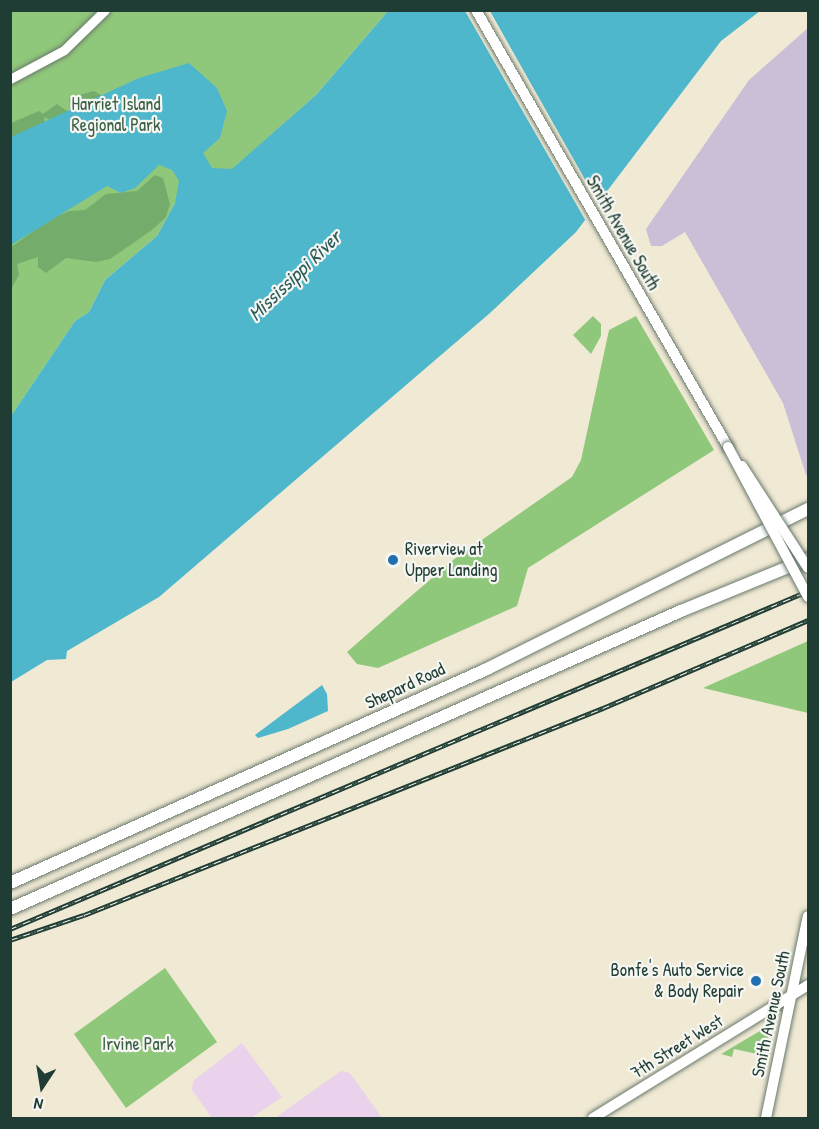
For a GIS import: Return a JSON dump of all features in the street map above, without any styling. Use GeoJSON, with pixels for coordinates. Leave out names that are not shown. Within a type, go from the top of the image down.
{"type":"FeatureCollection","features":[{"type":"Feature","properties":{"kind":"highway","name":"Shepard Road"},"geometry":{"type":"LineString","coordinates":[[10,883],[487,669],[808,508]]}},
{"type":"Feature","properties":{"kind":"highway"},"geometry":{"type":"LineString","coordinates":[[10,909],[681,610],[808,559]]}},
{"type":"Feature","properties":{"kind":"main road","name":"Smith Avenue South"},"geometry":{"type":"LineString","coordinates":[[477,10],[728,447],[808,597]]}},
{"type":"Feature","properties":{"kind":"main road","name":"Smith Avenue South"},"geometry":{"type":"LineString","coordinates":[[728,447],[808,568]]}},
{"type":"Feature","properties":{"kind":"main road","name":"Smith Avenue South"},"geometry":{"type":"LineString","coordinates":[[765,1119],[808,916]]}},
{"type":"Feature","properties":{"kind":"main road","name":"7th Street West"},"geometry":{"type":"LineString","coordinates":[[594,1119],[808,985]]}},
{"type":"Feature","properties":{"kind":"street"},"geometry":{"type":"LineString","coordinates":[[10,79],[64,50],[105,10]]}},
{"type":"Feature","properties":{"kind":"shaded area"},"geometry":{"type":"Polygon","coordinates":[[[808,28],[808,473],[806,475],[783,403],[685,232],[662,246],[651,246],[646,229],[749,80],[808,28]]]}},
{"type":"Feature","properties":{"kind":"shaded area"},"geometry":{"type":"Polygon","coordinates":[[[242,1043],[282,1097],[251,1118],[212,1118],[192,1090],[193,1081],[242,1043]]]}},
{"type":"Feature","properties":{"kind":"shaded area"},"geometry":{"type":"Polygon","coordinates":[[[341,1071],[350,1073],[382,1118],[275,1118],[341,1071]]]}},
{"type":"Feature","properties":{"kind":"green space","name":"Harriet Island Regional Park"},"geometry":{"type":"Polygon","coordinates":[[[10,11],[388,11],[316,95],[233,169],[175,203],[157,236],[105,280],[89,312],[75,321],[11,416],[10,11]]]}},
{"type":"Feature","properties":{"kind":"green space"},"geometry":{"type":"Polygon","coordinates":[[[94,91],[104,97],[73,111],[70,109],[69,98],[94,91]]]}},
{"type":"Feature","properties":{"kind":"green space"},"geometry":{"type":"Polygon","coordinates":[[[57,104],[70,113],[50,120],[44,117],[45,123],[11,139],[11,123],[39,111],[43,114],[57,104]]]}},
{"type":"Feature","properties":{"kind":"green space"},"geometry":{"type":"Polygon","coordinates":[[[155,175],[163,178],[170,204],[166,217],[152,230],[110,259],[96,262],[66,258],[46,273],[38,267],[38,257],[17,264],[19,275],[11,289],[11,247],[51,219],[69,211],[85,210],[106,194],[137,191],[155,175]]]}},
{"type":"Feature","properties":{"kind":"green space"},"geometry":{"type":"Polygon","coordinates":[[[593,316],[601,324],[601,336],[591,354],[573,335],[593,316]]]}},
{"type":"Feature","properties":{"kind":"green space"},"geometry":{"type":"Polygon","coordinates":[[[636,316],[714,450],[528,568],[517,606],[378,668],[357,664],[347,652],[403,603],[453,560],[572,477],[581,460],[609,330],[636,316]]]}},
{"type":"Feature","properties":{"kind":"green space"},"geometry":{"type":"Polygon","coordinates":[[[808,641],[808,713],[703,688],[808,641]]]}},
{"type":"Feature","properties":{"kind":"green space","name":"Irvine Park"},"geometry":{"type":"Polygon","coordinates":[[[165,968],[217,1042],[126,1108],[74,1034],[165,968]]]}},
{"type":"Feature","properties":{"kind":"green space"},"geometry":{"type":"Polygon","coordinates":[[[770,1025],[766,1056],[734,1049],[732,1057],[721,1054],[770,1025]]]}},
{"type":"Feature","properties":{"kind":"water","name":"Mississippi River"},"geometry":{"type":"Polygon","coordinates":[[[388,11],[760,11],[721,41],[576,232],[490,313],[159,597],[67,651],[66,659],[47,660],[11,682],[11,416],[75,321],[89,312],[105,280],[157,236],[175,203],[179,181],[172,170],[159,165],[135,188],[121,193],[107,186],[11,245],[11,137],[139,78],[189,63],[217,88],[227,111],[220,138],[203,153],[212,168],[232,169],[316,95],[388,11]]]}},
{"type":"Feature","properties":{"kind":"water"},"geometry":{"type":"Polygon","coordinates":[[[322,685],[327,694],[328,711],[288,729],[258,738],[255,735],[322,685]]]}},
{"type":"Feature","properties":{"kind":"pier"},"geometry":{"type":"Polygon","coordinates":[[[465,11],[490,11],[600,206],[587,223],[465,11]]]}},
{"type":"Feature","properties":{"kind":"railway"},"geometry":{"type":"LineString","coordinates":[[10,929],[808,591]]}},
{"type":"Feature","properties":{"kind":"railway"},"geometry":{"type":"LineString","coordinates":[[10,940],[84,915],[603,708],[808,620]]}},
{"type":"Feature","properties":{"kind":"place","name":"Riverview at Upper Landing"},"geometry":{"type":"Point","coordinates":[393,560]}},
{"type":"Feature","properties":{"kind":"place","name":"Bonfe's Auto Service & Body Repair"},"geometry":{"type":"Point","coordinates":[756,981]}}]}
